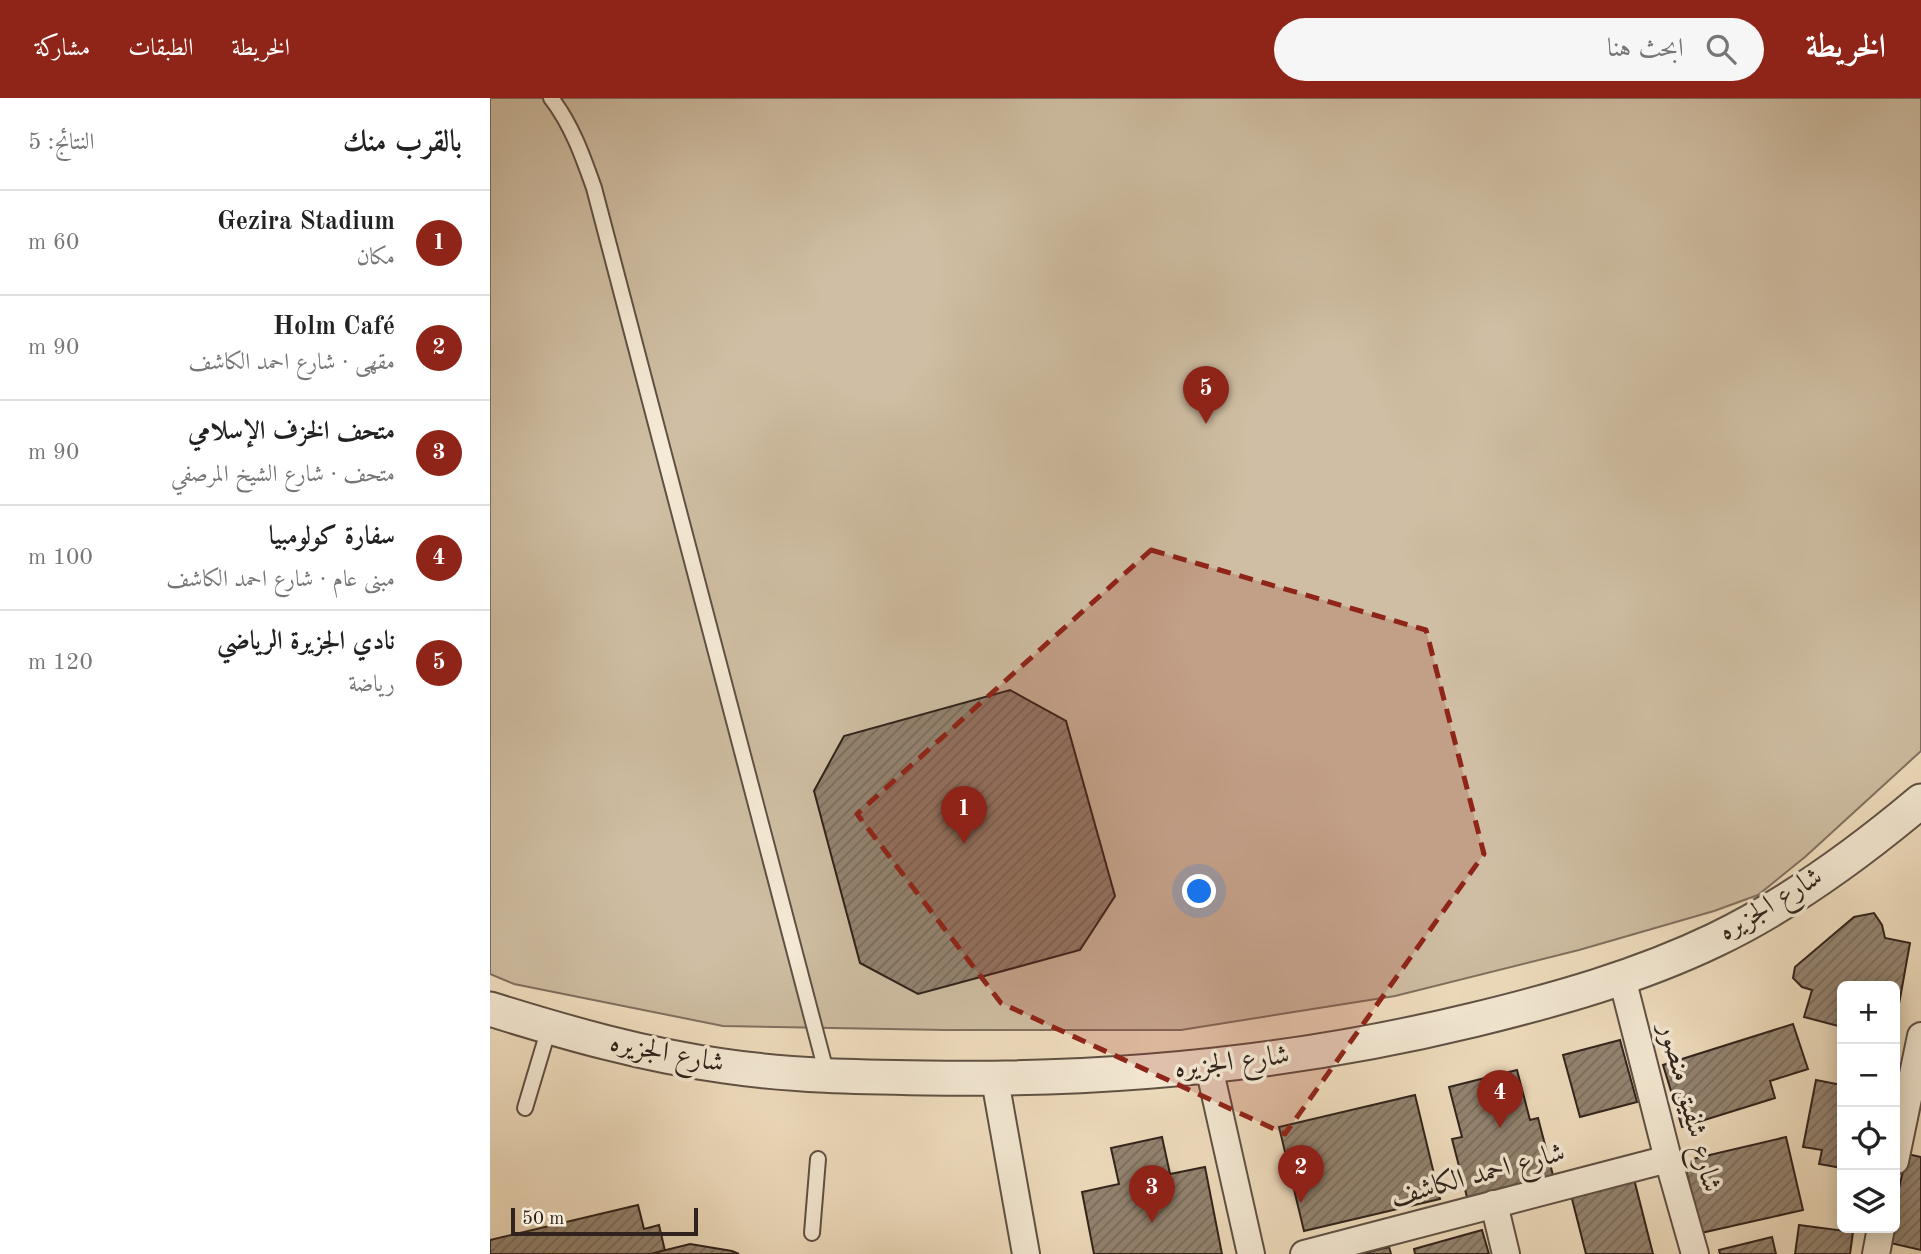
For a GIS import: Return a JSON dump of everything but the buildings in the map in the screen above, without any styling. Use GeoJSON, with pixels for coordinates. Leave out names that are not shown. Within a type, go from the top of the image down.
{"type":"FeatureCollection","features":[{"type":"Feature","properties":{"kind":"street","name":"شارع الجزيره"},"geometry":{"type":"LineString","coordinates":[[490,1009],[633,1050],[725,1067],[827,1076],[995,1080],[1102,1076],[1209,1067],[1314,1053],[1521,1009],[1622,978],[1716,940],[1804,890],[1886,831],[1921,801]]}},
{"type":"Feature","properties":{"kind":"street","name":"شارع شفيق منصور"},"geometry":{"type":"LineString","coordinates":[[1622,978],[1695,1254]]}},
{"type":"Feature","properties":{"kind":"street"},"geometry":{"type":"LineString","coordinates":[[1900,1137],[1921,1036]]}},
{"type":"Feature","properties":{"kind":"street"},"geometry":{"type":"LineString","coordinates":[[1209,1067],[1251,1254]]}},
{"type":"Feature","properties":{"kind":"street"},"geometry":{"type":"LineString","coordinates":[[995,1080],[1026,1254]]}},
{"type":"Feature","properties":{"kind":"street","name":"شارع احمد الكاشف"},"geometry":{"type":"LineString","coordinates":[[1304,1254],[1668,1159]]}},
{"type":"Feature","properties":{"kind":"street"},"geometry":{"type":"LineString","coordinates":[[1494,1204],[1506,1254]]}},
{"type":"Feature","properties":{"kind":"street"},"geometry":{"type":"LineString","coordinates":[[1876,1254],[1880,1233]]}},
{"type":"Feature","properties":{"kind":"lane"},"geometry":{"type":"LineString","coordinates":[[551,98],[579,147],[594,188],[827,1076]]}},
{"type":"Feature","properties":{"kind":"lane"},"geometry":{"type":"LineString","coordinates":[[525,1108],[549,1028]]}},
{"type":"Feature","properties":{"kind":"lane"},"geometry":{"type":"LineString","coordinates":[[812,1233],[818,1159]]}},
{"type":"Feature","properties":{"kind":"highlighted area"},"geometry":{"type":"Polygon","coordinates":[[[1151,550],[1426,630],[1484,854],[1285,1134],[1001,1003],[857,814],[1151,550]]]}},
{"type":"Feature","properties":{"kind":"shaded area"},"geometry":{"type":"Polygon","coordinates":[[[490,98],[1921,98],[1921,751],[1805,857],[1758,895],[1714,911],[1579,950],[1395,996],[1181,1030],[723,1026],[514,984],[490,974],[490,98]]]}},
{"type":"Feature","properties":{"kind":"place","name":"نادي الجزيرة الرياضي"},"geometry":{"type":"Point","coordinates":[1206,424]}},
{"type":"Feature","properties":{"kind":"place","name":"Gezira Stadium"},"geometry":{"type":"Point","coordinates":[964,844]}},
{"type":"Feature","properties":{"kind":"place","name":"سفارة كولومبيا"},"geometry":{"type":"Point","coordinates":[1500,1128]}},
{"type":"Feature","properties":{"kind":"place","name":"Holm Café"},"geometry":{"type":"Point","coordinates":[1301,1203]}},
{"type":"Feature","properties":{"kind":"place","name":"متحف الخزف الإسلامي"},"geometry":{"type":"Point","coordinates":[1152,1223]}}]}
